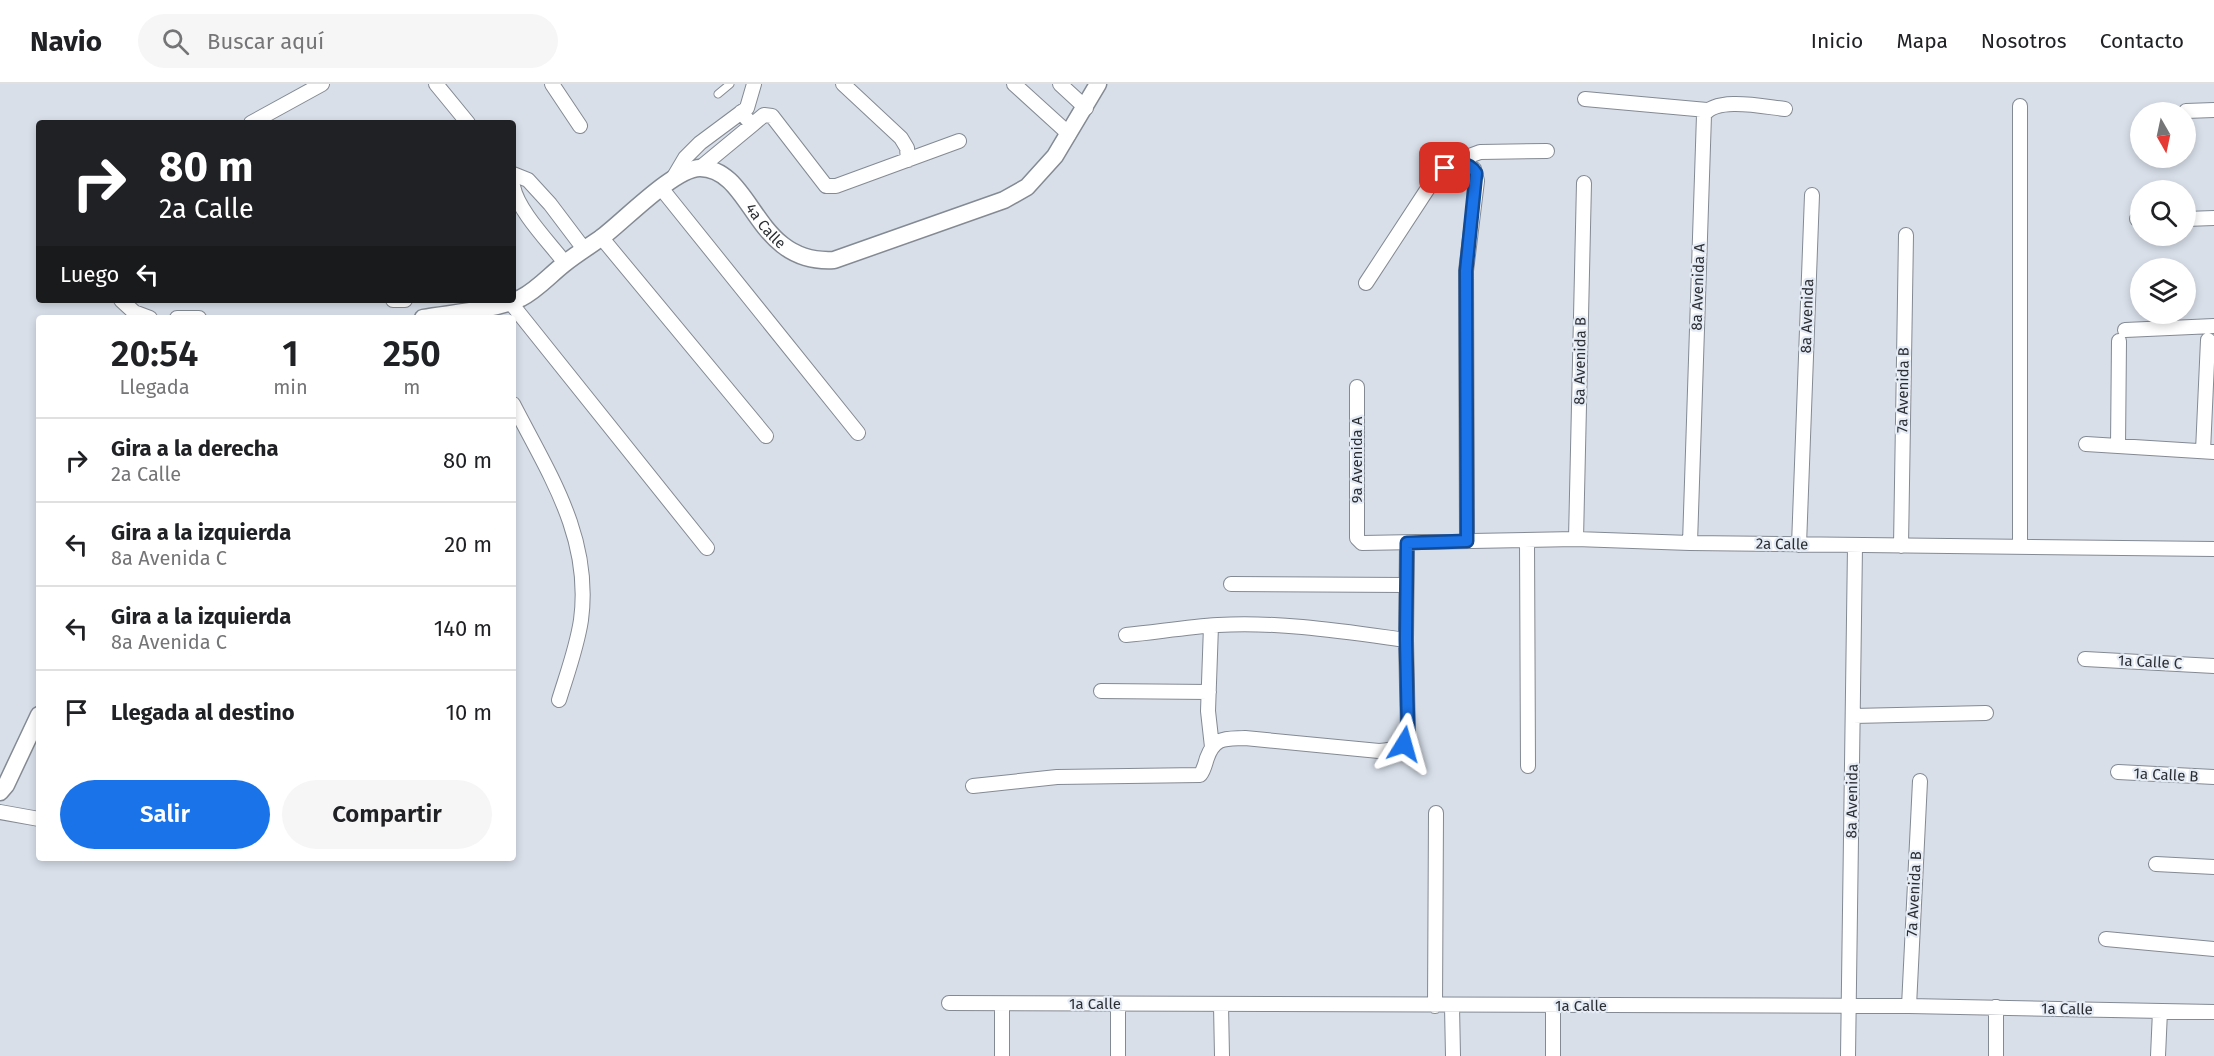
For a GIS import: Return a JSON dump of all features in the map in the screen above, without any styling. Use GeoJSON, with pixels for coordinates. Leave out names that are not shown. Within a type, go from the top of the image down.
{"type":"FeatureCollection","features":[{"type":"Feature","properties":{"kind":"street"},"geometry":{"type":"LineString","coordinates":[[256,120],[322,84]]}},
{"type":"Feature","properties":{"kind":"street"},"geometry":{"type":"LineString","coordinates":[[436,84],[466,120]]}},
{"type":"Feature","properties":{"kind":"street"},"geometry":{"type":"LineString","coordinates":[[552,84],[580,126]]}},
{"type":"Feature","properties":{"kind":"street"},"geometry":{"type":"LineString","coordinates":[[667,184],[685,158],[700,143],[747,108],[754,84]]}},
{"type":"Feature","properties":{"kind":"street"},"geometry":{"type":"LineString","coordinates":[[843,84],[901,138],[907,148],[908,160]]}},
{"type":"Feature","properties":{"kind":"street"},"geometry":{"type":"LineString","coordinates":[[1014,84],[1069,134]]}},
{"type":"Feature","properties":{"kind":"street"},"geometry":{"type":"LineString","coordinates":[[1060,84],[1086,108]]}},
{"type":"Feature","properties":{"kind":"street","name":"4a Calle"},"geometry":{"type":"LineString","coordinates":[[700,168],[728,178],[773,238],[791,252],[813,260],[834,260],[1004,200],[1027,187],[1055,156],[1086,108],[1098,84]]}},
{"type":"Feature","properties":{"kind":"street"},"geometry":{"type":"LineString","coordinates":[[1586,99],[1707,110],[1717,105],[1727,104],[1785,109]]}},
{"type":"Feature","properties":{"kind":"street"},"geometry":{"type":"LineString","coordinates":[[2020,105],[2020,547]]}},
{"type":"Feature","properties":{"kind":"street","name":"8a Avenida A"},"geometry":{"type":"LineString","coordinates":[[1690,543],[1703,120],[1707,110]]}},
{"type":"Feature","properties":{"kind":"street"},"geometry":{"type":"LineString","coordinates":[[2196,111],[2214,110]]}},
{"type":"Feature","properties":{"kind":"street"},"geometry":{"type":"LineString","coordinates":[[741,112],[752,125]]}},
{"type":"Feature","properties":{"kind":"street"},"geometry":{"type":"LineString","coordinates":[[516,299],[531,292],[667,184],[688,170],[700,168],[764,115],[772,116],[826,186],[836,186],[959,141]]}},
{"type":"Feature","properties":{"kind":"street"},"geometry":{"type":"LineString","coordinates":[[1464,164],[1480,152],[1547,151]]}},
{"type":"Feature","properties":{"kind":"street"},"geometry":{"type":"LineString","coordinates":[[1366,283],[1438,173],[1452,165],[1464,164],[1474,169],[1477,181],[1466,271],[1467,541]]}},
{"type":"Feature","properties":{"kind":"street"},"geometry":{"type":"LineString","coordinates":[[516,175],[527,179],[584,249]]}},
{"type":"Feature","properties":{"kind":"street","name":"8a Avenida B"},"geometry":{"type":"LineString","coordinates":[[1576,539],[1584,183]]}},
{"type":"Feature","properties":{"kind":"street"},"geometry":{"type":"LineString","coordinates":[[667,184],[858,433]]}},
{"type":"Feature","properties":{"kind":"street"},"geometry":{"type":"LineString","coordinates":[[516,192],[528,216],[565,263]]}},
{"type":"Feature","properties":{"kind":"street","name":"8a Avenida"},"geometry":{"type":"LineString","coordinates":[[1799,544],[1812,195]]}},
{"type":"Feature","properties":{"kind":"street"},"geometry":{"type":"LineString","coordinates":[[543,234],[560,217]]}},
{"type":"Feature","properties":{"kind":"street"},"geometry":{"type":"LineString","coordinates":[[2196,219],[2214,218]]}},
{"type":"Feature","properties":{"kind":"street","name":"7a Avenida B"},"geometry":{"type":"LineString","coordinates":[[1901,546],[1906,235]]}},
{"type":"Feature","properties":{"kind":"street"},"geometry":{"type":"LineString","coordinates":[[601,237],[766,436]]}},
{"type":"Feature","properties":{"kind":"street"},"geometry":{"type":"LineString","coordinates":[[124,303],[134,312],[142,315]]}},
{"type":"Feature","properties":{"kind":"street"},"geometry":{"type":"LineString","coordinates":[[467,315],[507,303]]}},
{"type":"Feature","properties":{"kind":"street"},"geometry":{"type":"LineString","coordinates":[[511,303],[707,548]]}},
{"type":"Feature","properties":{"kind":"street"},"geometry":{"type":"LineString","coordinates":[[2118,446],[2122,335],[2214,326]]}},
{"type":"Feature","properties":{"kind":"street"},"geometry":{"type":"LineString","coordinates":[[2086,444],[2208,451],[2208,340]]}},
{"type":"Feature","properties":{"kind":"street","name":"9a Avenida A"},"geometry":{"type":"LineString","coordinates":[[1357,387],[1357,533]]}},
{"type":"Feature","properties":{"kind":"street"},"geometry":{"type":"LineString","coordinates":[[516,410],[558,492],[576,535],[583,597],[579,632],[559,700]]}},
{"type":"Feature","properties":{"kind":"street","name":"2a Calle"},"geometry":{"type":"LineString","coordinates":[[1357,533],[1357,538],[1362,543],[1576,539],[1855,546],[2214,549]]}},
{"type":"Feature","properties":{"kind":"street"},"geometry":{"type":"LineString","coordinates":[[1527,540],[1528,766]]}},
{"type":"Feature","properties":{"kind":"street"},"geometry":{"type":"LineString","coordinates":[[973,786],[1057,777],[1200,775],[1212,747],[1217,741],[1225,739],[1245,738],[1379,751],[1399,748],[1407,739],[1407,543]]}},
{"type":"Feature","properties":{"kind":"street","name":"8a Avenida"},"geometry":{"type":"LineString","coordinates":[[1848,1056],[1855,546]]}},
{"type":"Feature","properties":{"kind":"street"},"geometry":{"type":"LineString","coordinates":[[1231,584],[1406,585]]}},
{"type":"Feature","properties":{"kind":"street"},"geometry":{"type":"LineString","coordinates":[[1126,635],[1211,626],[1281,626],[1337,630],[1406,639]]}},
{"type":"Feature","properties":{"kind":"street"},"geometry":{"type":"LineString","coordinates":[[1211,626],[1209,725],[1212,747]]}},
{"type":"Feature","properties":{"kind":"street","name":"1a Calle C"},"geometry":{"type":"LineString","coordinates":[[2085,659],[2214,666]]}},
{"type":"Feature","properties":{"kind":"street"},"geometry":{"type":"LineString","coordinates":[[1101,691],[1209,692]]}},
{"type":"Feature","properties":{"kind":"street"},"geometry":{"type":"LineString","coordinates":[[1853,716],[1986,713]]}},
{"type":"Feature","properties":{"kind":"street"},"geometry":{"type":"LineString","coordinates":[[0,792],[6,785],[36,721]]}},
{"type":"Feature","properties":{"kind":"street","name":"1a Calle B"},"geometry":{"type":"LineString","coordinates":[[2118,772],[2214,777]]}},
{"type":"Feature","properties":{"kind":"street","name":"7a Avenida B"},"geometry":{"type":"LineString","coordinates":[[1909,1006],[1920,781]]}},
{"type":"Feature","properties":{"kind":"street"},"geometry":{"type":"LineString","coordinates":[[0,812],[36,818]]}},
{"type":"Feature","properties":{"kind":"street"},"geometry":{"type":"LineString","coordinates":[[1435,1006],[1436,813]]}},
{"type":"Feature","properties":{"kind":"street"},"geometry":{"type":"LineString","coordinates":[[2156,864],[2214,867]]}},
{"type":"Feature","properties":{"kind":"street"},"geometry":{"type":"LineString","coordinates":[[2106,939],[2214,949]]}},
{"type":"Feature","properties":{"kind":"street","name":"1a Calle"},"geometry":{"type":"LineString","coordinates":[[949,1004],[1909,1006],[2214,1012]]}},
{"type":"Feature","properties":{"kind":"street"},"geometry":{"type":"LineString","coordinates":[[1002,1004],[1002,1056]]}},
{"type":"Feature","properties":{"kind":"street"},"geometry":{"type":"LineString","coordinates":[[1118,1004],[1118,1056]]}},
{"type":"Feature","properties":{"kind":"street"},"geometry":{"type":"LineString","coordinates":[[1221,1005],[1222,1056]]}},
{"type":"Feature","properties":{"kind":"street"},"geometry":{"type":"LineString","coordinates":[[1452,1006],[1453,1056]]}},
{"type":"Feature","properties":{"kind":"street"},"geometry":{"type":"LineString","coordinates":[[1553,1056],[1554,1006]]}},
{"type":"Feature","properties":{"kind":"street"},"geometry":{"type":"LineString","coordinates":[[1996,1007],[1996,1056]]}},
{"type":"Feature","properties":{"kind":"street"},"geometry":{"type":"LineString","coordinates":[[2158,1056],[2160,1011]]}},
{"type":"Feature","properties":{"kind":"lane"},"geometry":{"type":"LineString","coordinates":[[718,94],[730,84]]}},
{"type":"Feature","properties":{"kind":"route"},"geometry":{"type":"LineString","coordinates":[[1404,744],[1408,733],[1407,543],[1467,541],[1466,271],[1477,181],[1476,173],[1471,166],[1458,164],[1445,168]]}}]}
